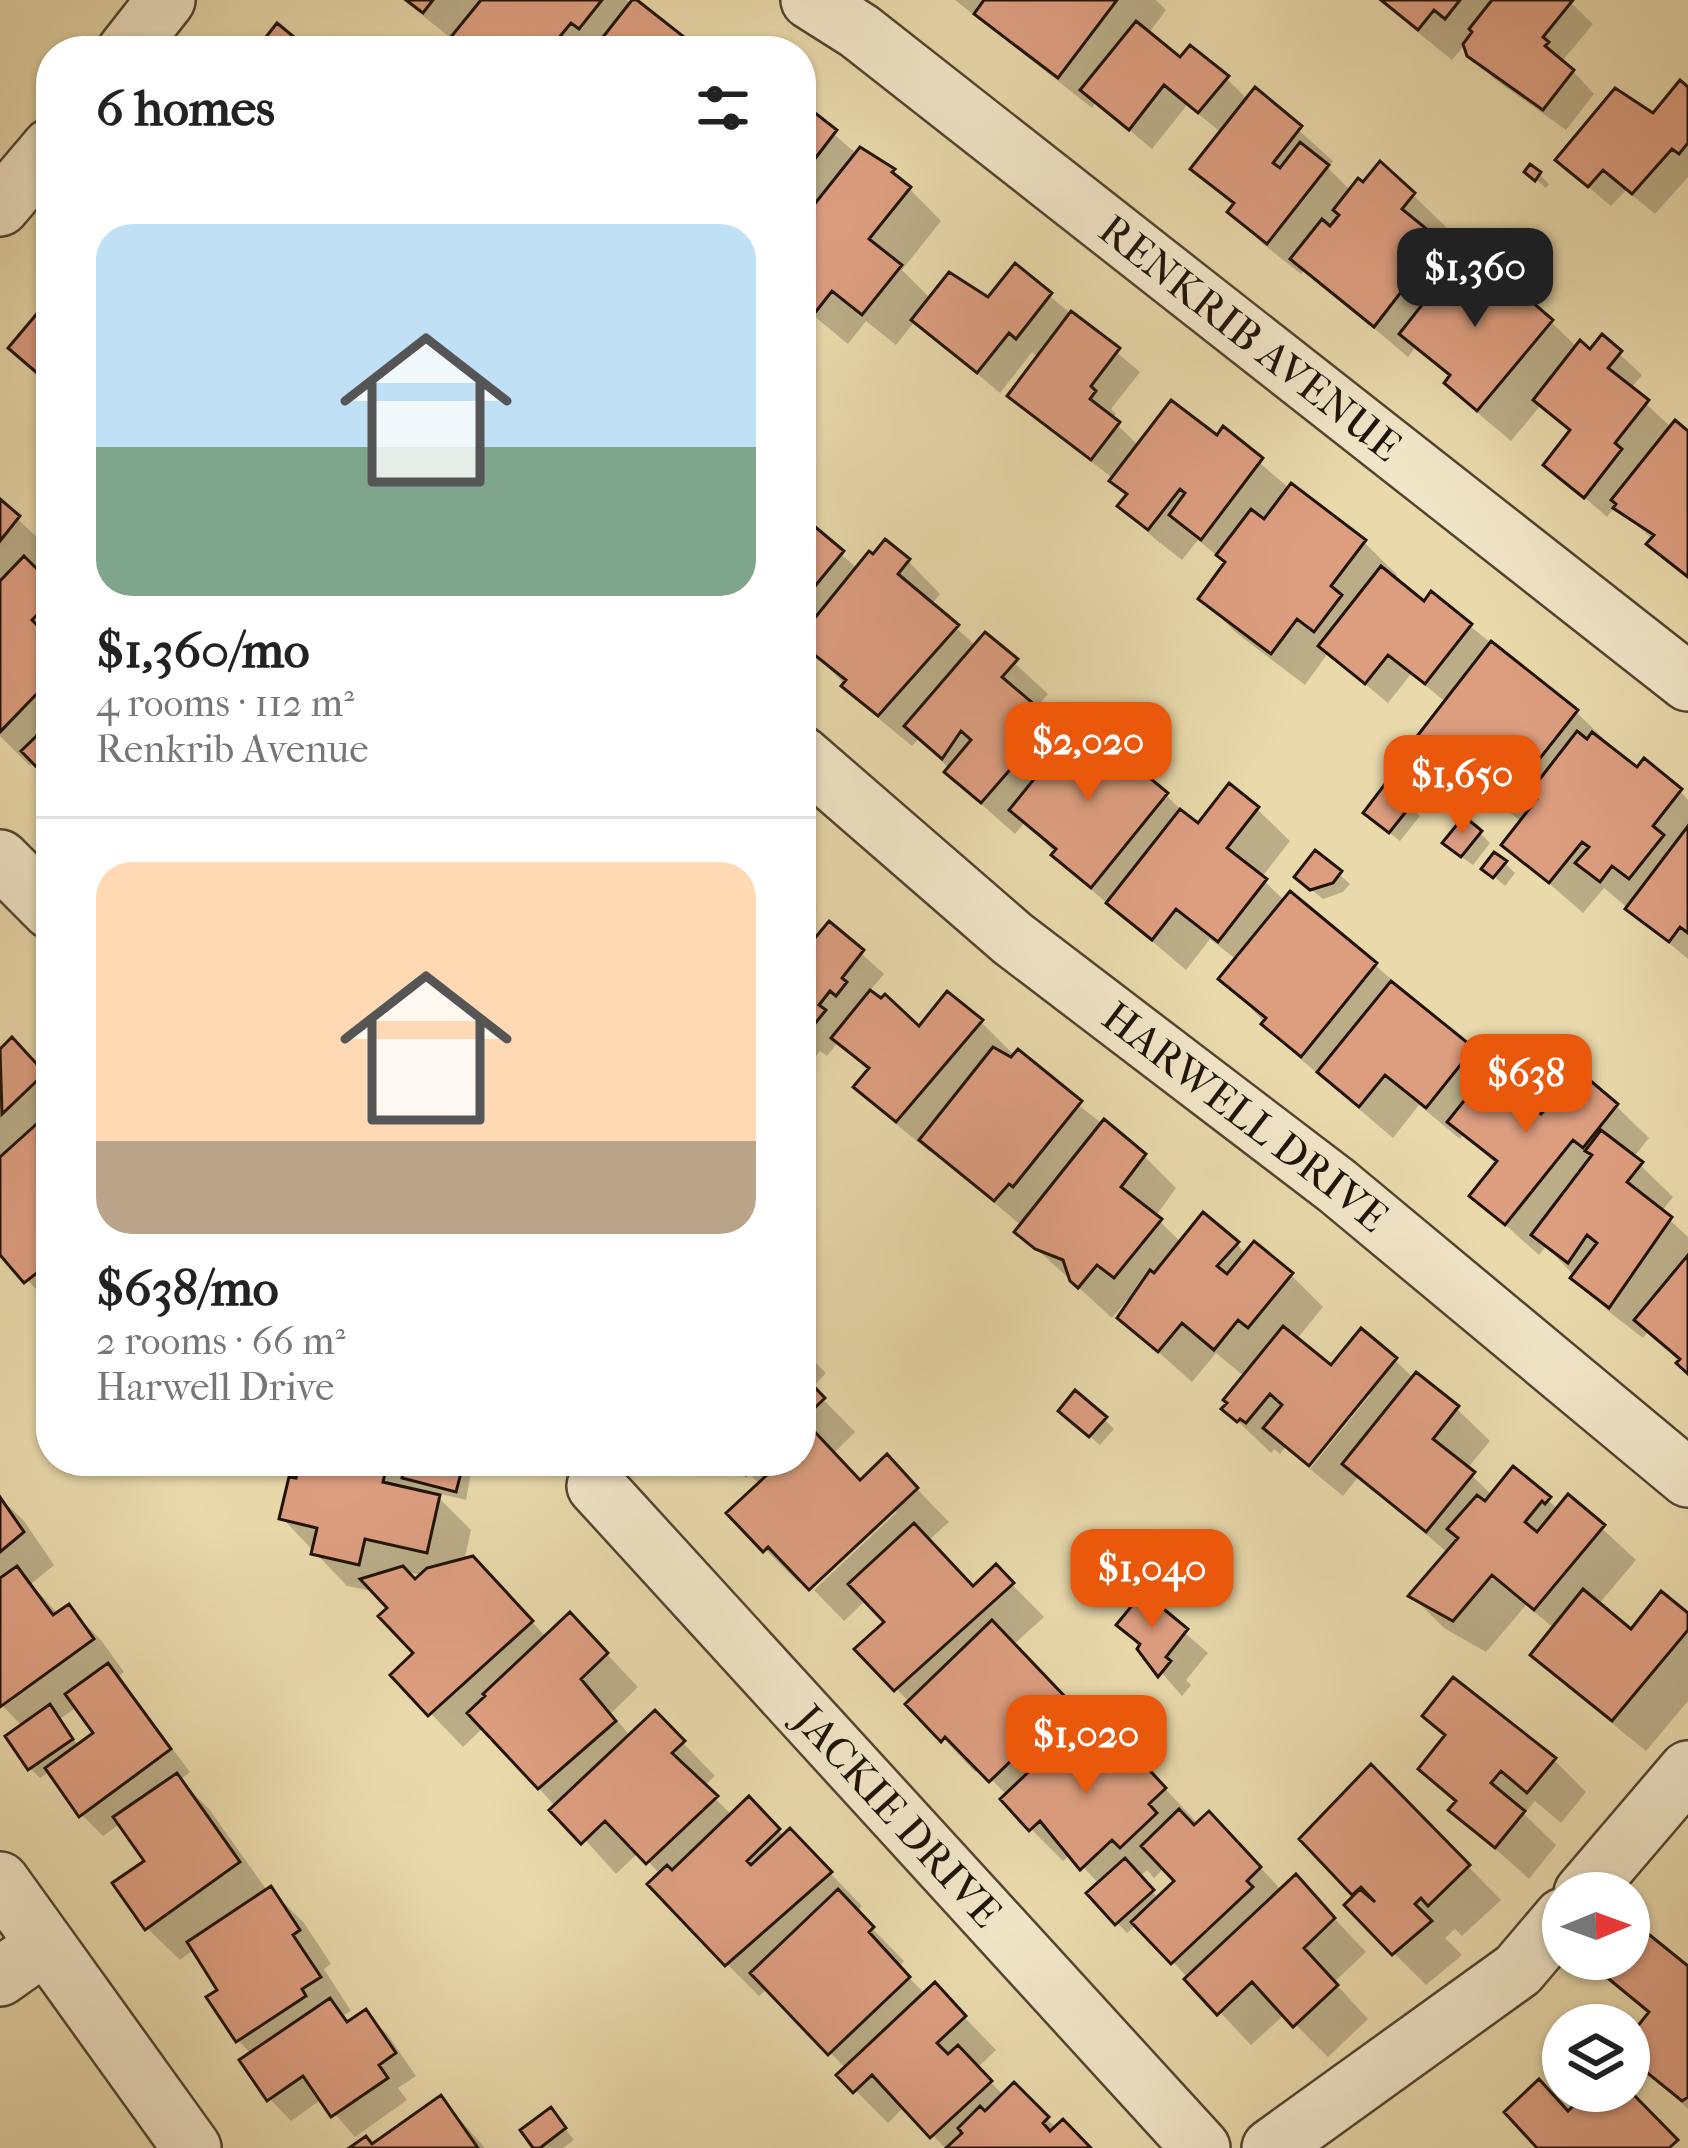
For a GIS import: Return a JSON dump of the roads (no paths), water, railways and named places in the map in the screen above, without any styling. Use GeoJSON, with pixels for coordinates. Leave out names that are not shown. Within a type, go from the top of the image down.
{"type":"FeatureCollection","features":[{"type":"Feature","properties":{"kind":"street"},"geometry":{"type":"LineString","coordinates":[[138,36],[166,0]]}},
{"type":"Feature","properties":{"kind":"street","name":"RENKRIB AVENUE"},"geometry":{"type":"LineString","coordinates":[[810,0],[869,38],[1688,682]]}},
{"type":"Feature","properties":{"kind":"street"},"geometry":{"type":"LineString","coordinates":[[0,207],[36,165]]}},
{"type":"Feature","properties":{"kind":"street","name":"HARWELL DRIVE"},"geometry":{"type":"LineString","coordinates":[[816,768],[1013,939],[1337,1186],[1688,1478]]}},
{"type":"Feature","properties":{"kind":"street"},"geometry":{"type":"LineString","coordinates":[[0,860],[36,895]]}},
{"type":"Feature","properties":{"kind":"street","name":"JACKIE DRIVE"},"geometry":{"type":"LineString","coordinates":[[596,1486],[1201,2148]]}},
{"type":"Feature","properties":{"kind":"street"},"geometry":{"type":"LineString","coordinates":[[1601,1872],[1688,1770]]}},
{"type":"Feature","properties":{"kind":"street"},"geometry":{"type":"LineString","coordinates":[[0,1881],[22,1961],[192,2148]]}},
{"type":"Feature","properties":{"kind":"street"},"geometry":{"type":"LineString","coordinates":[[1271,2148],[1518,1970],[1542,1942]]}}]}
